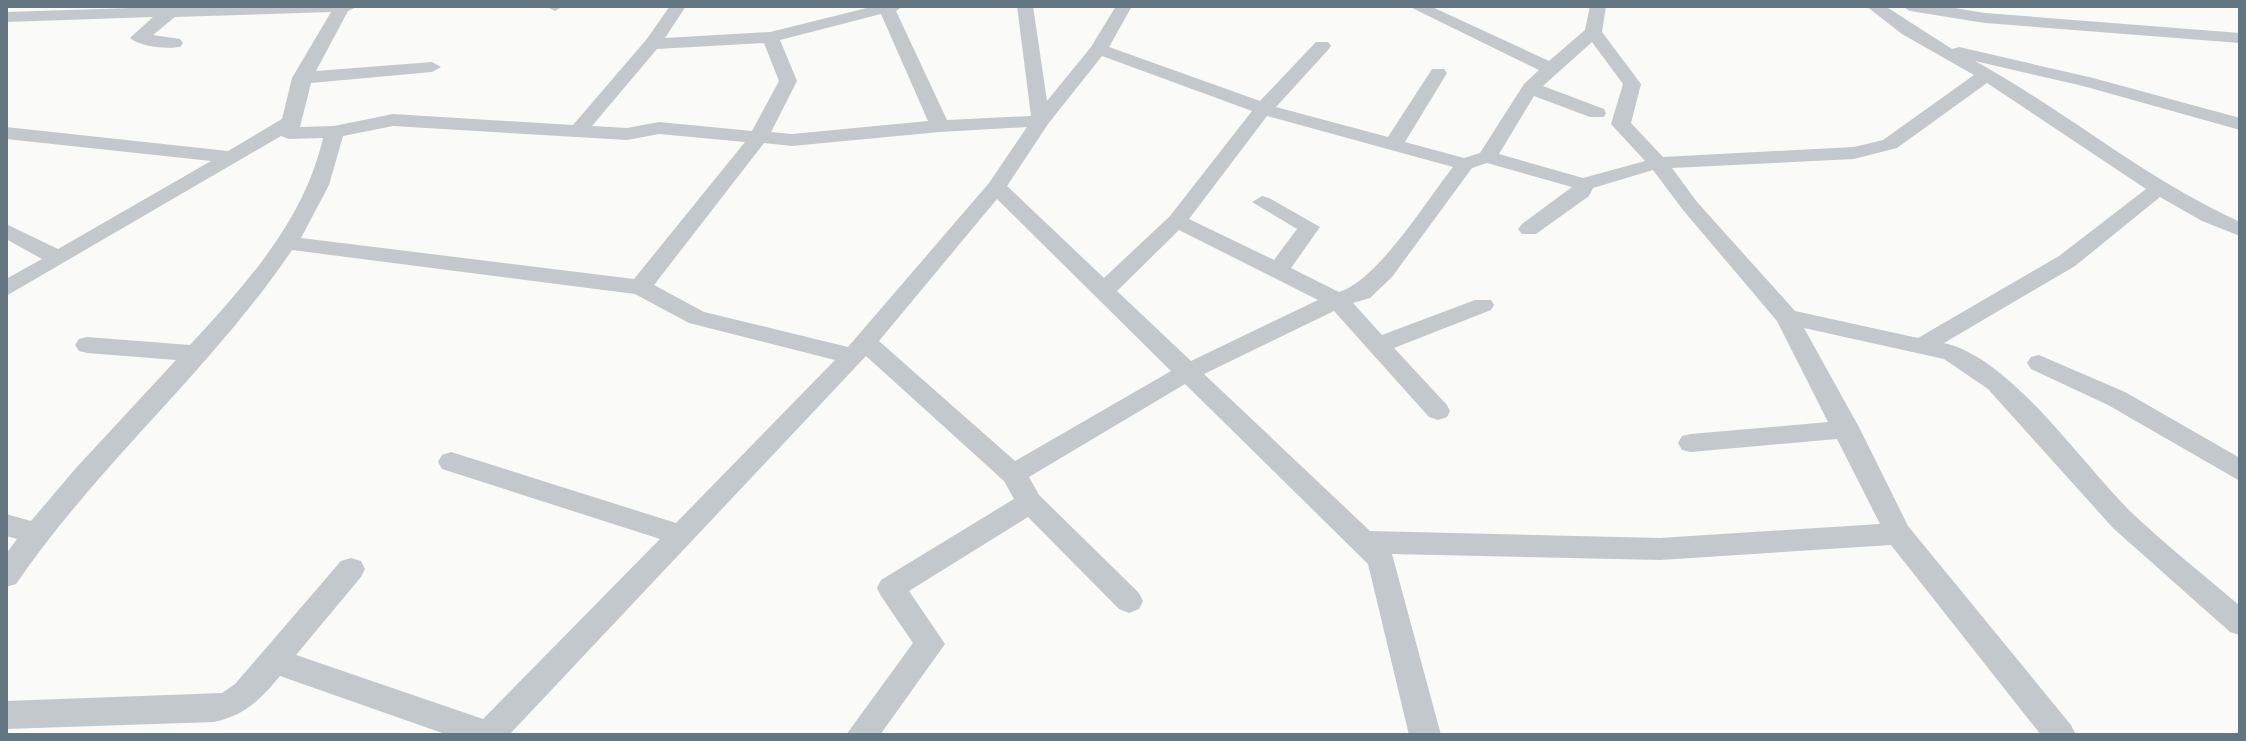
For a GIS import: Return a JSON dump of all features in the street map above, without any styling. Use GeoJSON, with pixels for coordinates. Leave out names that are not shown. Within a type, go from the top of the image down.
{"type":"FeatureCollection","features":[{"type":"Feature","properties":{"kind":"street"},"geometry":{"type":"LineString","coordinates":[[577,132],[652,44],[678,6]]}},
{"type":"Feature","properties":{"kind":"street"},"geometry":{"type":"LineString","coordinates":[[1025,6],[1041,121]]}},
{"type":"Feature","properties":{"kind":"street"},"geometry":{"type":"LineString","coordinates":[[272,660],[488,735],[859,349],[996,187],[1041,121],[1099,49],[1124,6]]}},
{"type":"Feature","properties":{"kind":"street"},"geometry":{"type":"LineString","coordinates":[[1416,6],[1549,68]]}},
{"type":"Feature","properties":{"kind":"street"},"geometry":{"type":"LineString","coordinates":[[1598,6],[1593,32],[1632,84],[1621,124],[1658,163],[1690,206],[1787,317],[1847,429],[1898,534],[2060,735]]}},
{"type":"Feature","properties":{"kind":"street"},"geometry":{"type":"LineString","coordinates":[[1874,6],[1929,46],[2012,91],[2158,189],[2240,230]]}},
{"type":"Feature","properties":{"kind":"street"},"geometry":{"type":"LineString","coordinates":[[1913,6],[1985,18],[2240,38]]}},
{"type":"Feature","properties":{"kind":"street"},"geometry":{"type":"LineString","coordinates":[[349,7],[301,78],[289,133],[334,132],[393,120],[627,134],[659,128],[792,140],[940,126],[1041,121]]}},
{"type":"Feature","properties":{"kind":"street"},"geometry":{"type":"LineString","coordinates":[[6,17],[349,7]]}},
{"type":"Feature","properties":{"kind":"street"},"geometry":{"type":"LineString","coordinates":[[652,44],[770,37],[891,7],[940,126]]}},
{"type":"Feature","properties":{"kind":"street"},"geometry":{"type":"LineString","coordinates":[[169,13],[139,38],[174,43]]}},
{"type":"Feature","properties":{"kind":"street"},"geometry":{"type":"LineString","coordinates":[[1487,157],[1530,88],[1593,32]]}},
{"type":"Feature","properties":{"kind":"street"},"geometry":{"type":"LineString","coordinates":[[640,287],[758,138],[788,81],[770,37]]}},
{"type":"Feature","properties":{"kind":"street"},"geometry":{"type":"LineString","coordinates":[[1104,291],[1177,221],[1263,109],[1322,46]]}},
{"type":"Feature","properties":{"kind":"street"},"geometry":{"type":"LineString","coordinates":[[1929,46],[2087,82],[2240,124]]}},
{"type":"Feature","properties":{"kind":"street"},"geometry":{"type":"LineString","coordinates":[[1099,49],[1263,109],[1465,164],[1487,157],[1583,184],[1658,163],[1854,153],[1890,144],[1985,76]]}},
{"type":"Feature","properties":{"kind":"street"},"geometry":{"type":"LineString","coordinates":[[301,78],[432,67]]}},
{"type":"Feature","properties":{"kind":"street"},"geometry":{"type":"LineString","coordinates":[[1393,145],[1438,73]]}},
{"type":"Feature","properties":{"kind":"street"},"geometry":{"type":"LineString","coordinates":[[1530,88],[1597,113]]}},
{"type":"Feature","properties":{"kind":"street"},"geometry":{"type":"LineString","coordinates":[[6,289],[291,122]]}},
{"type":"Feature","properties":{"kind":"street"},"geometry":{"type":"LineString","coordinates":[[6,576],[34,533],[197,354],[290,243],[330,155],[334,132]]}},
{"type":"Feature","properties":{"kind":"street"},"geometry":{"type":"LineString","coordinates":[[6,133],[231,157]]}},
{"type":"Feature","properties":{"kind":"street"},"geometry":{"type":"LineString","coordinates":[[1013,474],[1188,372],[1337,300],[1362,293],[1384,272],[1465,164]]}},
{"type":"Feature","properties":{"kind":"street"},"geometry":{"type":"LineString","coordinates":[[1529,229],[1582,192],[1583,184]]}},
{"type":"Feature","properties":{"kind":"street"},"geometry":{"type":"LineString","coordinates":[[996,187],[1381,559],[1425,735]]}},
{"type":"Feature","properties":{"kind":"street"},"geometry":{"type":"LineString","coordinates":[[1920,347],[2067,261],[2158,189]]}},
{"type":"Feature","properties":{"kind":"street"},"geometry":{"type":"LineString","coordinates":[[1262,202],[1309,227],[1279,269]]}},
{"type":"Feature","properties":{"kind":"street"},"geometry":{"type":"LineString","coordinates":[[1177,221],[1337,300],[1438,411]]}},
{"type":"Feature","properties":{"kind":"street"},"geometry":{"type":"LineString","coordinates":[[6,230],[57,258]]}},
{"type":"Feature","properties":{"kind":"street"},"geometry":{"type":"LineString","coordinates":[[290,243],[640,287],[697,318],[859,349],[1013,474],[1030,502],[1129,601]]}},
{"type":"Feature","properties":{"kind":"street"},"geometry":{"type":"LineString","coordinates":[[1380,344],[1483,305]]}},
{"type":"Feature","properties":{"kind":"street"},"geometry":{"type":"LineString","coordinates":[[1787,317],[1951,353],[1997,383],[2123,521],[2240,623]]}},
{"type":"Feature","properties":{"kind":"street"},"geometry":{"type":"LineString","coordinates":[[87,345],[197,354]]}},
{"type":"Feature","properties":{"kind":"street"},"geometry":{"type":"LineString","coordinates":[[2039,363],[2085,381],[2240,471]]}},
{"type":"Feature","properties":{"kind":"street"},"geometry":{"type":"LineString","coordinates":[[1691,443],[1847,429]]}},
{"type":"Feature","properties":{"kind":"street"},"geometry":{"type":"LineString","coordinates":[[451,462],[681,535]]}},
{"type":"Feature","properties":{"kind":"street"},"geometry":{"type":"LineString","coordinates":[[863,735],[930,644],[891,588],[1030,502]]}},
{"type":"Feature","properties":{"kind":"street"},"geometry":{"type":"LineString","coordinates":[[6,525],[34,533]]}},
{"type":"Feature","properties":{"kind":"street"},"geometry":{"type":"LineString","coordinates":[[1363,542],[1660,549],[1898,534]]}},
{"type":"Feature","properties":{"kind":"street"},"geometry":{"type":"LineString","coordinates":[[6,715],[229,705],[246,694],[351,569]]}}]}
